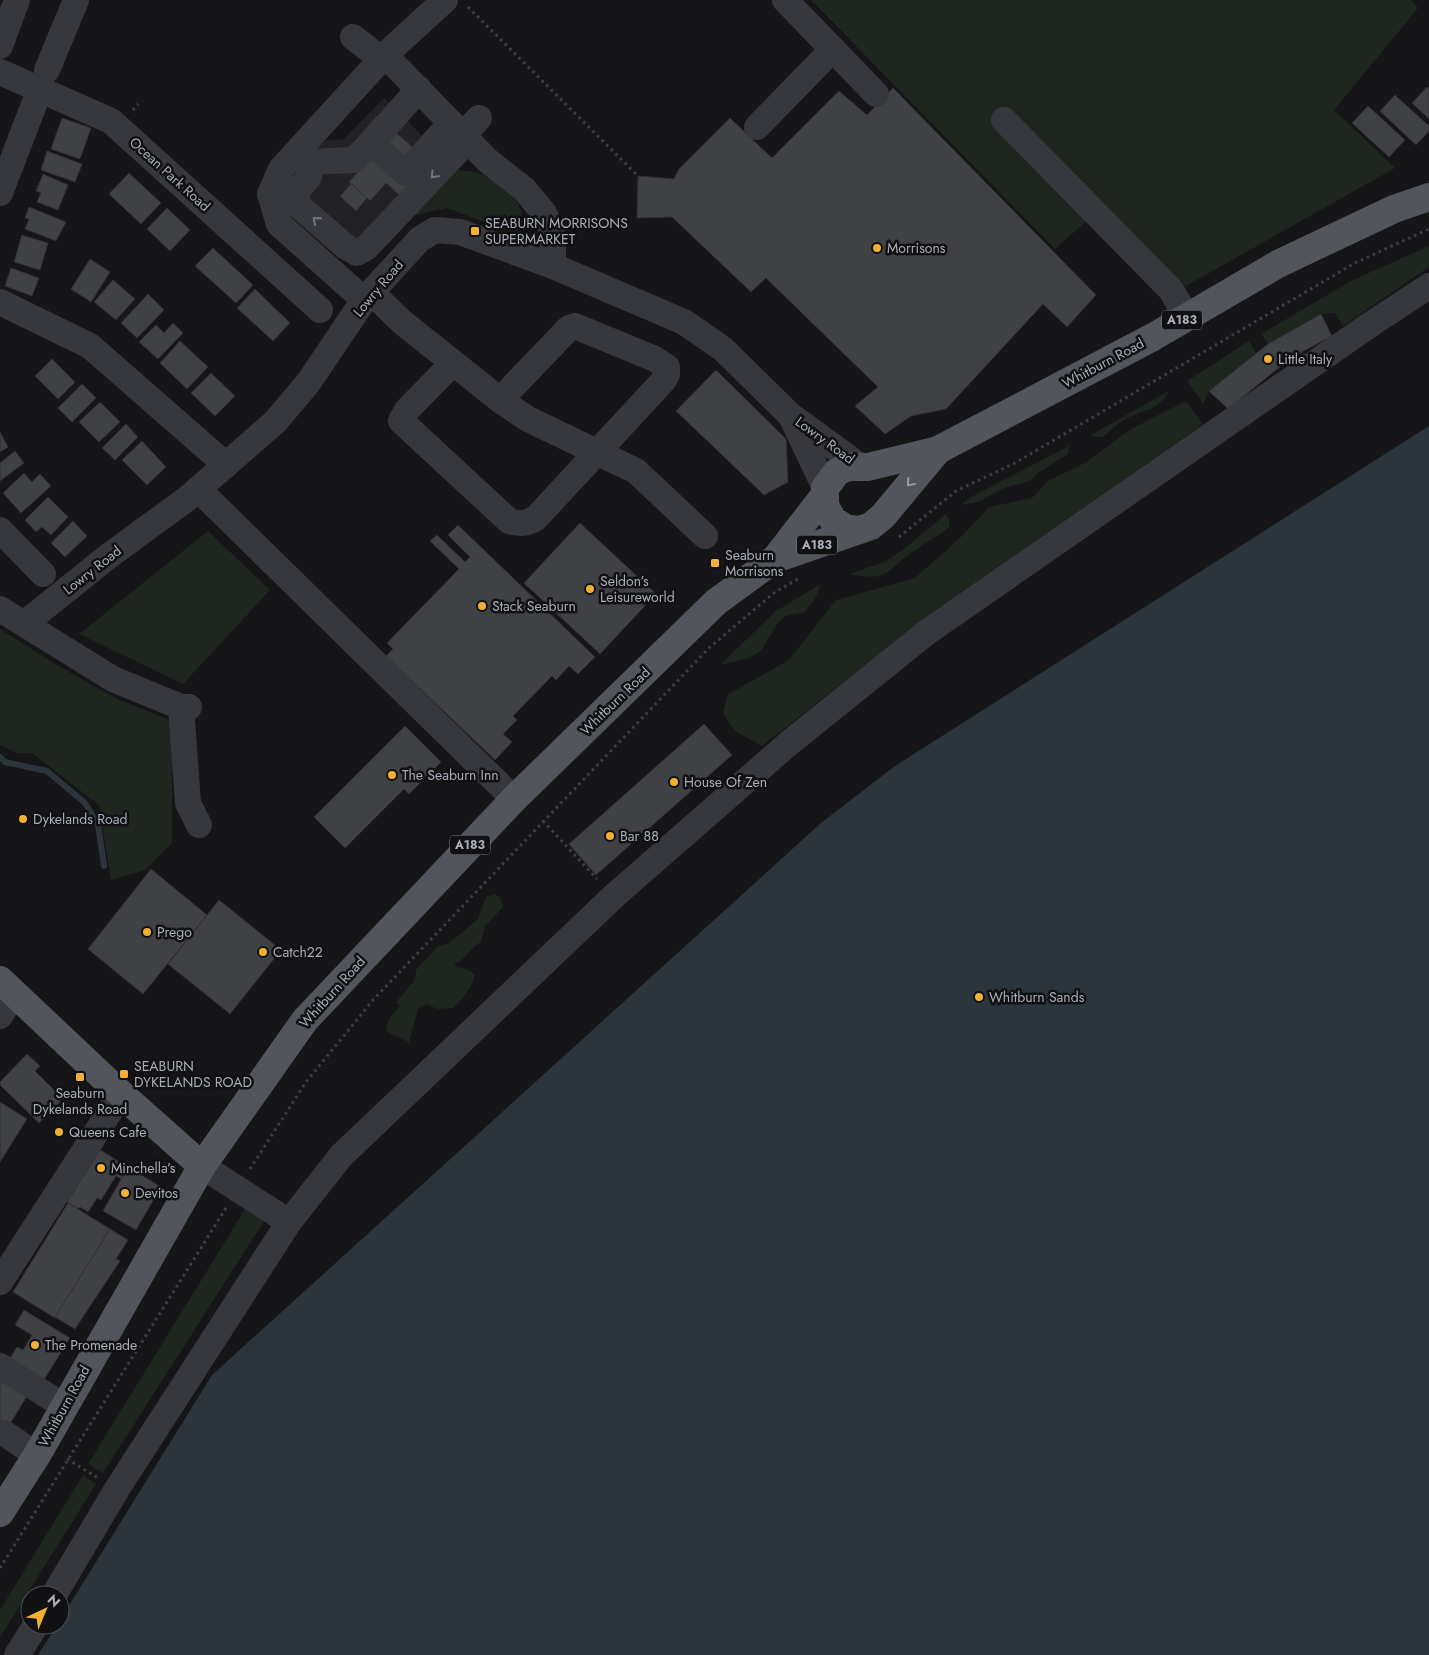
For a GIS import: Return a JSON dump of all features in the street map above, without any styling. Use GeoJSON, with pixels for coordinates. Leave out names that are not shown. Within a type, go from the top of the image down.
{"type":"FeatureCollection","features":[{"type":"Feature","properties":{"kind":"main road","name":"Whitburn Road"},"geometry":{"type":"LineString","coordinates":[[938,450],[1187,317],[1278,264],[1394,209],[1429,198]]}},
{"type":"Feature","properties":{"kind":"main road","name":"A183"},"geometry":{"type":"LineString","coordinates":[[775,559],[825,492],[837,472],[848,467],[864,466],[938,450]]}},
{"type":"Feature","properties":{"kind":"main road","name":"A183"},"geometry":{"type":"LineString","coordinates":[[775,559],[872,526],[883,516],[938,450]]}},
{"type":"Feature","properties":{"kind":"main road"},"geometry":{"type":"LineString","coordinates":[[864,466],[883,480],[888,497],[883,516]]}},
{"type":"Feature","properties":{"kind":"main road","name":"A183"},"geometry":{"type":"LineString","coordinates":[[825,492],[825,506],[833,520],[845,528],[859,530]]}},
{"type":"Feature","properties":{"kind":"main road","name":"Whitburn Road"},"geometry":{"type":"LineString","coordinates":[[0,1513],[37,1455],[202,1166],[305,1020],[514,799],[716,602],[775,559]]}},
{"type":"Feature","properties":{"kind":"main road"},"geometry":{"type":"LineString","coordinates":[[7,986],[121,1094],[202,1166]]}},
{"type":"Feature","properties":{"kind":"street"},"geometry":{"type":"LineString","coordinates":[[0,46],[17,0]]}},
{"type":"Feature","properties":{"kind":"street"},"geometry":{"type":"LineString","coordinates":[[0,193],[76,0]]}},
{"type":"Feature","properties":{"kind":"street"},"geometry":{"type":"LineString","coordinates":[[445,0],[383,57],[305,156],[281,169],[270,194],[279,224],[500,400],[528,419],[636,471],[705,536]]}},
{"type":"Feature","properties":{"kind":"street"},"geometry":{"type":"LineString","coordinates":[[785,0],[876,94]]}},
{"type":"Feature","properties":{"kind":"street"},"geometry":{"type":"LineString","coordinates":[[353,37],[383,57],[447,111],[488,161],[508,164],[524,189],[544,213],[553,233],[553,266]]}},
{"type":"Feature","properties":{"kind":"street"},"geometry":{"type":"LineString","coordinates":[[757,127],[833,49]]}},
{"type":"Feature","properties":{"kind":"street","name":"Ocean Park Road"},"geometry":{"type":"LineString","coordinates":[[0,72],[44,79],[111,121],[320,310]]}},
{"type":"Feature","properties":{"kind":"street"},"geometry":{"type":"LineString","coordinates":[[381,152],[406,173],[447,111]]}},
{"type":"Feature","properties":{"kind":"street"},"geometry":{"type":"LineString","coordinates":[[305,156],[354,160],[381,152],[447,111]]}},
{"type":"Feature","properties":{"kind":"street"},"geometry":{"type":"LineString","coordinates":[[305,156],[309,177],[295,193],[300,207],[346,247],[358,253],[366,248],[447,111]]}},
{"type":"Feature","properties":{"kind":"street"},"geometry":{"type":"LineString","coordinates":[[1004,120],[1171,290],[1187,317]]}},
{"type":"Feature","properties":{"kind":"street","name":"Lowry Road"},"geometry":{"type":"LineString","coordinates":[[25,623],[97,564],[198,489],[275,422],[308,383],[368,296],[420,239],[435,230],[460,232],[553,266],[684,322],[723,349],[790,415],[864,466]]}},
{"type":"Feature","properties":{"kind":"street"},"geometry":{"type":"LineString","coordinates":[[60,1585],[117,1489],[289,1222],[341,1156],[614,896],[788,744],[926,633],[1371,324],[1429,286]]}},
{"type":"Feature","properties":{"kind":"street"},"geometry":{"type":"LineString","coordinates":[[0,302],[90,346],[226,465]]}},
{"type":"Feature","properties":{"kind":"street"},"geometry":{"type":"LineString","coordinates":[[453,363],[407,410],[401,421],[509,521],[527,523],[536,518],[664,380],[667,374],[667,367],[660,362],[575,326],[569,328],[500,400]]}},
{"type":"Feature","properties":{"kind":"street","name":"Lowry Road"},"geometry":{"type":"LineString","coordinates":[[790,415],[825,492]]}},
{"type":"Feature","properties":{"kind":"street"},"geometry":{"type":"LineString","coordinates":[[198,489],[514,799]]}},
{"type":"Feature","properties":{"kind":"street"},"geometry":{"type":"LineString","coordinates":[[0,530],[43,574]]}},
{"type":"Feature","properties":{"kind":"street"},"geometry":{"type":"LineString","coordinates":[[0,609],[113,679],[185,707],[188,803],[199,825]]}},
{"type":"Feature","properties":{"kind":"street"},"geometry":{"type":"LineString","coordinates":[[0,1016],[7,986]]}},
{"type":"Feature","properties":{"kind":"street"},"geometry":{"type":"LineString","coordinates":[[0,1282],[121,1094]]}},
{"type":"Feature","properties":{"kind":"street"},"geometry":{"type":"LineString","coordinates":[[202,1166],[289,1222]]}},
{"type":"Feature","properties":{"kind":"street"},"geometry":{"type":"LineString","coordinates":[[0,1366],[64,1406]]}},
{"type":"Feature","properties":{"kind":"street"},"geometry":{"type":"LineString","coordinates":[[4,1433],[37,1455]]}},
{"type":"Feature","properties":{"kind":"street"},"geometry":{"type":"LineString","coordinates":[[18,1655],[30,1635]]}},
{"type":"Feature","properties":{"kind":"path"},"geometry":{"type":"LineString","coordinates":[[462,0],[638,176]]}},
{"type":"Feature","properties":{"kind":"path"},"geometry":{"type":"LineString","coordinates":[[892,544],[956,491],[1015,463],[1355,263],[1429,228]]}},
{"type":"Feature","properties":{"kind":"path"},"geometry":{"type":"LineString","coordinates":[[0,1568],[306,1082],[366,1008],[709,648],[775,592],[804,575]]}},
{"type":"Feature","properties":{"kind":"path"},"geometry":{"type":"LineString","coordinates":[[543,821],[614,896]]}},
{"type":"Feature","properties":{"kind":"path"},"geometry":{"type":"LineString","coordinates":[[67,1459],[117,1489]]}},
{"type":"Feature","properties":{"kind":"shaded area"},"geometry":{"type":"Polygon","coordinates":[[[811,0],[1411,0],[1418,8],[1334,110],[1395,168],[1186,286],[1118,235],[1089,219],[1055,249],[811,0]]]}},
{"type":"Feature","properties":{"kind":"shaded area"},"geometry":{"type":"Polygon","coordinates":[[[384,98],[457,170],[372,258],[306,222],[299,171],[323,141],[344,139],[384,98]]]}},
{"type":"Feature","properties":{"kind":"shaded area"},"geometry":{"type":"Polygon","coordinates":[[[457,170],[481,174],[502,185],[517,202],[522,213],[524,226],[513,233],[447,208],[410,216],[457,170]]]}},
{"type":"Feature","properties":{"kind":"shaded area"},"geometry":{"type":"Polygon","coordinates":[[[1429,246],[1429,267],[1343,326],[1335,313],[1321,314],[1268,344],[1261,334],[1351,281],[1429,246]]]}},
{"type":"Feature","properties":{"kind":"shaded area"},"geometry":{"type":"Polygon","coordinates":[[[1249,341],[1256,353],[1209,391],[1203,403],[1187,381],[1249,341]]]}},
{"type":"Feature","properties":{"kind":"shaded area"},"geometry":{"type":"Polygon","coordinates":[[[1169,391],[1155,407],[1126,419],[1103,437],[1089,436],[1169,391]]]}},
{"type":"Feature","properties":{"kind":"shaded area"},"geometry":{"type":"Polygon","coordinates":[[[1186,401],[1203,424],[907,633],[762,746],[735,731],[723,714],[727,695],[789,660],[836,600],[915,578],[961,537],[989,507],[1032,498],[1048,481],[1085,463],[1131,429],[1186,401]]]}},
{"type":"Feature","properties":{"kind":"shaded area","name":"Whitburn Sands"},"geometry":{"type":"Polygon","coordinates":[[[1429,426],[1429,1655],[38,1655],[51,1635],[70,1635],[70,1604],[212,1375],[821,823],[895,766],[1429,426]]]}},
{"type":"Feature","properties":{"kind":"shaded area"},"geometry":{"type":"Polygon","coordinates":[[[1069,446],[1068,454],[1038,473],[1030,481],[1005,488],[978,502],[961,505],[971,497],[1069,446]]]}},
{"type":"Feature","properties":{"kind":"shaded area"},"geometry":{"type":"Polygon","coordinates":[[[946,514],[949,520],[949,527],[887,572],[873,577],[849,574],[884,562],[904,549],[946,514]]]}},
{"type":"Feature","properties":{"kind":"shaded area"},"geometry":{"type":"Polygon","coordinates":[[[208,531],[270,590],[183,684],[79,634],[208,531]]]}},
{"type":"Feature","properties":{"kind":"shaded area"},"geometry":{"type":"Polygon","coordinates":[[[821,584],[815,599],[805,612],[785,616],[777,624],[761,651],[749,658],[720,665],[776,611],[821,584]]]}},
{"type":"Feature","properties":{"kind":"shaded area"},"geometry":{"type":"Polygon","coordinates":[[[0,629],[60,667],[119,700],[172,721],[172,843],[145,870],[111,880],[99,805],[32,753],[17,753],[0,745],[0,629]]]}},
{"type":"Feature","properties":{"kind":"shaded area"},"geometry":{"type":"Polygon","coordinates":[[[495,894],[501,899],[503,907],[485,926],[481,942],[458,963],[453,965],[469,970],[475,975],[472,984],[460,1001],[453,1008],[437,1009],[427,1004],[418,1009],[409,1043],[386,1030],[388,1020],[400,1006],[396,1002],[415,980],[416,970],[438,946],[449,943],[478,919],[486,897],[495,894]]]}},
{"type":"Feature","properties":{"kind":"shaded area"},"geometry":{"type":"Polygon","coordinates":[[[247,1206],[266,1218],[103,1473],[88,1464],[247,1206]]]}},
{"type":"Feature","properties":{"kind":"shaded area"},"geometry":{"type":"Polygon","coordinates":[[[83,1475],[96,1484],[33,1585],[20,1585],[20,1605],[0,1637],[0,1610],[83,1475]]]}},
{"type":"Feature","properties":{"kind":"building"},"geometry":{"type":"Polygon","coordinates":[[[1427,87],[1429,88],[1429,119],[1412,103],[1427,87]]]}},
{"type":"Feature","properties":{"kind":"building","name":"Morrisons"},"geometry":{"type":"Polygon","coordinates":[[[893,88],[1096,295],[1067,327],[1043,304],[946,409],[911,416],[885,434],[855,406],[878,387],[766,278],[751,292],[672,217],[637,218],[638,176],[674,179],[679,169],[730,118],[772,158],[839,91],[867,115],[893,88]]]}},
{"type":"Feature","properties":{"kind":"building"},"geometry":{"type":"Polygon","coordinates":[[[1395,95],[1429,126],[1429,131],[1416,145],[1380,111],[1395,95]]]}},
{"type":"Feature","properties":{"kind":"building"},"geometry":{"type":"Polygon","coordinates":[[[1368,106],[1405,140],[1389,157],[1352,123],[1368,106]]]}},
{"type":"Feature","properties":{"kind":"building"},"geometry":{"type":"Polygon","coordinates":[[[377,116],[434,166],[405,200],[386,183],[370,201],[349,182],[365,164],[348,149],[377,116]]]}},
{"type":"Feature","properties":{"kind":"building"},"geometry":{"type":"Polygon","coordinates":[[[62,118],[91,128],[80,159],[51,149],[62,118]]]}},
{"type":"Feature","properties":{"kind":"building"},"geometry":{"type":"Polygon","coordinates":[[[47,151],[82,164],[75,182],[41,170],[47,151]]]}},
{"type":"Feature","properties":{"kind":"building"},"geometry":{"type":"Polygon","coordinates":[[[129,173],[161,203],[141,224],[109,194],[129,173]]]}},
{"type":"Feature","properties":{"kind":"building"},"geometry":{"type":"Polygon","coordinates":[[[43,174],[68,185],[58,210],[37,202],[41,193],[36,191],[43,174]]]}},
{"type":"Feature","properties":{"kind":"building"},"geometry":{"type":"Polygon","coordinates":[[[351,184],[367,198],[356,211],[340,196],[351,184]]]}},
{"type":"Feature","properties":{"kind":"building"},"geometry":{"type":"Polygon","coordinates":[[[29,207],[66,222],[56,241],[25,229],[29,219],[25,218],[29,207]]]}},
{"type":"Feature","properties":{"kind":"building"},"geometry":{"type":"Polygon","coordinates":[[[167,208],[190,230],[170,251],[147,229],[167,208]]]}},
{"type":"Feature","properties":{"kind":"building"},"geometry":{"type":"Polygon","coordinates":[[[22,235],[48,243],[40,270],[14,262],[22,235]]]}},
{"type":"Feature","properties":{"kind":"building"},"geometry":{"type":"Polygon","coordinates":[[[213,248],[253,285],[236,303],[195,266],[213,248]]]}},
{"type":"Feature","properties":{"kind":"building"},"geometry":{"type":"Polygon","coordinates":[[[90,259],[110,272],[91,302],[71,289],[90,259]]]}},
{"type":"Feature","properties":{"kind":"building"},"geometry":{"type":"Polygon","coordinates":[[[11,268],[39,278],[32,296],[5,286],[11,268]]]}},
{"type":"Feature","properties":{"kind":"building"},"geometry":{"type":"Polygon","coordinates":[[[113,280],[135,299],[116,320],[94,302],[113,280]]]}},
{"type":"Feature","properties":{"kind":"building"},"geometry":{"type":"Polygon","coordinates":[[[255,289],[290,323],[273,341],[237,308],[255,289]]]}},
{"type":"Feature","properties":{"kind":"building"},"geometry":{"type":"Polygon","coordinates":[[[148,294],[164,310],[137,338],[121,323],[148,294]]]}},
{"type":"Feature","properties":{"kind":"building"},"geometry":{"type":"Polygon","coordinates":[[[1321,314],[1332,336],[1292,357],[1228,409],[1209,391],[1268,344],[1321,314]]]}},
{"type":"Feature","properties":{"kind":"building"},"geometry":{"type":"Polygon","coordinates":[[[173,323],[183,333],[158,359],[139,342],[156,325],[164,333],[173,323]]]}},
{"type":"Feature","properties":{"kind":"building"},"geometry":{"type":"Polygon","coordinates":[[[180,341],[208,367],[187,389],[160,363],[180,341]]]}},
{"type":"Feature","properties":{"kind":"building"},"geometry":{"type":"Polygon","coordinates":[[[52,359],[75,382],[58,399],[35,376],[52,359]]]}},
{"type":"Feature","properties":{"kind":"building"},"geometry":{"type":"Polygon","coordinates":[[[716,370],[786,439],[788,482],[764,495],[676,411],[716,370]]]}},
{"type":"Feature","properties":{"kind":"building"},"geometry":{"type":"Polygon","coordinates":[[[211,373],[235,396],[215,416],[191,393],[211,373]]]}},
{"type":"Feature","properties":{"kind":"building"},"geometry":{"type":"Polygon","coordinates":[[[82,384],[96,398],[72,422],[58,408],[82,384]]]}},
{"type":"Feature","properties":{"kind":"building"},"geometry":{"type":"Polygon","coordinates":[[[100,402],[120,422],[99,442],[79,422],[100,402]]]}},
{"type":"Feature","properties":{"kind":"building"},"geometry":{"type":"Polygon","coordinates":[[[126,424],[138,437],[115,460],[102,448],[126,424]]]}},
{"type":"Feature","properties":{"kind":"building"},"geometry":{"type":"Polygon","coordinates":[[[0,432],[8,447],[0,452],[0,432]]]}},
{"type":"Feature","properties":{"kind":"building"},"geometry":{"type":"Polygon","coordinates":[[[142,441],[166,467],[147,485],[122,460],[142,441]]]}},
{"type":"Feature","properties":{"kind":"building"},"geometry":{"type":"Polygon","coordinates":[[[15,451],[24,463],[0,481],[0,463],[15,451]]]}},
{"type":"Feature","properties":{"kind":"building"},"geometry":{"type":"Polygon","coordinates":[[[24,473],[32,482],[40,474],[51,486],[21,513],[3,493],[24,473]]]}},
{"type":"Feature","properties":{"kind":"building"},"geometry":{"type":"Polygon","coordinates":[[[48,497],[68,517],[51,535],[42,527],[36,532],[25,520],[48,497]]]}},
{"type":"Feature","properties":{"kind":"building"},"geometry":{"type":"Polygon","coordinates":[[[73,521],[87,536],[65,557],[51,543],[73,521]]]}},
{"type":"Feature","properties":{"kind":"building","name":"Seldon’s Leisureworld"},"geometry":{"type":"Polygon","coordinates":[[[580,523],[656,594],[600,654],[524,583],[580,523]]]}},
{"type":"Feature","properties":{"kind":"building","name":"Stack Seaburn"},"geometry":{"type":"Polygon","coordinates":[[[458,525],[595,657],[578,674],[569,666],[556,680],[552,676],[513,716],[517,720],[503,734],[512,742],[495,760],[386,656],[393,649],[387,643],[459,569],[430,541],[437,535],[465,562],[470,557],[448,535],[458,525]]]}},
{"type":"Feature","properties":{"kind":"building"},"geometry":{"type":"Polygon","coordinates":[[[704,724],[732,755],[596,875],[569,844],[704,724]]]}},
{"type":"Feature","properties":{"kind":"building","name":"The Seaburn Inn"},"geometry":{"type":"Polygon","coordinates":[[[405,726],[441,762],[409,794],[404,789],[345,848],[314,817],[405,726]]]}},
{"type":"Feature","properties":{"kind":"building","name":"Prego"},"geometry":{"type":"Polygon","coordinates":[[[151,869],[207,915],[143,994],[88,949],[151,869]]]}},
{"type":"Feature","properties":{"kind":"building"},"geometry":{"type":"Polygon","coordinates":[[[219,900],[281,950],[230,1014],[168,964],[219,900]]]}},
{"type":"Feature","properties":{"kind":"building"},"geometry":{"type":"Polygon","coordinates":[[[27,1054],[40,1066],[35,1071],[63,1099],[39,1123],[0,1085],[0,1082],[27,1054]]]}},
{"type":"Feature","properties":{"kind":"building"},"geometry":{"type":"Polygon","coordinates":[[[0,1102],[27,1119],[0,1162],[0,1102]]]}},
{"type":"Feature","properties":{"kind":"building"},"geometry":{"type":"Polygon","coordinates":[[[100,1150],[128,1167],[121,1179],[116,1176],[101,1200],[97,1198],[88,1212],[80,1207],[78,1209],[67,1202],[100,1150]]]}},
{"type":"Feature","properties":{"kind":"building"},"geometry":{"type":"Polygon","coordinates":[[[128,1167],[161,1187],[136,1230],[103,1211],[128,1167]]]}},
{"type":"Feature","properties":{"kind":"building"},"geometry":{"type":"Polygon","coordinates":[[[68,1203],[110,1229],[55,1318],[13,1292],[68,1203]]]}},
{"type":"Feature","properties":{"kind":"building"},"geometry":{"type":"Polygon","coordinates":[[[110,1229],[128,1240],[116,1259],[120,1261],[75,1329],[55,1317],[110,1229]]]}},
{"type":"Feature","properties":{"kind":"building"},"geometry":{"type":"Polygon","coordinates":[[[24,1310],[70,1338],[42,1383],[8,1362],[17,1347],[23,1350],[32,1335],[15,1325],[24,1310]]]}},
{"type":"Feature","properties":{"kind":"building"},"geometry":{"type":"Polygon","coordinates":[[[0,1375],[29,1393],[0,1440],[0,1375]]]}},
{"type":"Feature","properties":{"kind":"waterway"},"geometry":{"type":"LineString","coordinates":[[0,757],[5,762],[47,771],[85,803],[98,824],[104,866]]}},
{"type":"Feature","properties":{"kind":"place","name":"SEABURN MORRISONS SUPERMARKET"},"geometry":{"type":"Point","coordinates":[475,231]}},
{"type":"Feature","properties":{"kind":"place","name":"Morrisons"},"geometry":{"type":"Point","coordinates":[877,248]}},
{"type":"Feature","properties":{"kind":"place","name":"Little Italy"},"geometry":{"type":"Point","coordinates":[1268,359]}},
{"type":"Feature","properties":{"kind":"place","name":"Seaburn Morrisons"},"geometry":{"type":"Point","coordinates":[715,563]}},
{"type":"Feature","properties":{"kind":"place","name":"Seldon’s Leisureworld"},"geometry":{"type":"Point","coordinates":[590,589]}},
{"type":"Feature","properties":{"kind":"place","name":"Stack Seaburn"},"geometry":{"type":"Point","coordinates":[482,606]}},
{"type":"Feature","properties":{"kind":"place","name":"The Seaburn Inn"},"geometry":{"type":"Point","coordinates":[392,775]}},
{"type":"Feature","properties":{"kind":"place","name":"House Of Zen"},"geometry":{"type":"Point","coordinates":[674,782]}},
{"type":"Feature","properties":{"kind":"place","name":"Dykelands Road"},"geometry":{"type":"Point","coordinates":[23,819]}},
{"type":"Feature","properties":{"kind":"place","name":"Bar 88"},"geometry":{"type":"Point","coordinates":[610,836]}},
{"type":"Feature","properties":{"kind":"place","name":"Prego"},"geometry":{"type":"Point","coordinates":[147,932]}},
{"type":"Feature","properties":{"kind":"place","name":"Catch22"},"geometry":{"type":"Point","coordinates":[263,952]}},
{"type":"Feature","properties":{"kind":"place","name":"Whitburn Sands"},"geometry":{"type":"Point","coordinates":[979,997]}},
{"type":"Feature","properties":{"kind":"place","name":"SEABURN DYKELANDS ROAD"},"geometry":{"type":"Point","coordinates":[124,1074]}},
{"type":"Feature","properties":{"kind":"place","name":"Seaburn Dykelands Road"},"geometry":{"type":"Point","coordinates":[80,1077]}},
{"type":"Feature","properties":{"kind":"place","name":"Queens Cafe"},"geometry":{"type":"Point","coordinates":[59,1132]}},
{"type":"Feature","properties":{"kind":"place","name":"Minchella’s"},"geometry":{"type":"Point","coordinates":[101,1168]}},
{"type":"Feature","properties":{"kind":"place","name":"Devitos"},"geometry":{"type":"Point","coordinates":[125,1193]}},
{"type":"Feature","properties":{"kind":"place","name":"The Promenade"},"geometry":{"type":"Point","coordinates":[35,1345]}}]}
